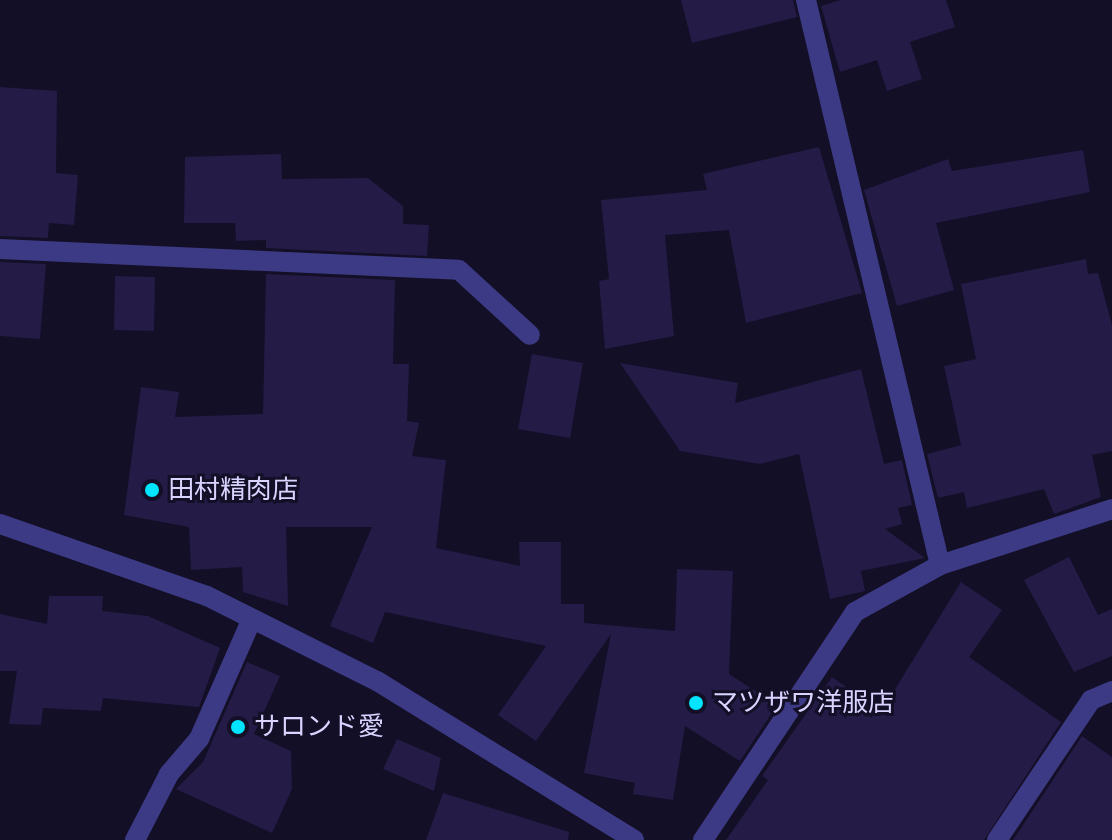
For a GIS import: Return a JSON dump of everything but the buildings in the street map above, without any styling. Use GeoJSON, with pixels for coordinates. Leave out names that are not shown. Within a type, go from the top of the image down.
{"type":"FeatureCollection","features":[{"type":"Feature","properties":{"kind":"street"},"geometry":{"type":"LineString","coordinates":[[806,0],[940,565]]}},
{"type":"Feature","properties":{"kind":"street"},"geometry":{"type":"LineString","coordinates":[[0,249],[459,270],[530,335]]}},
{"type":"Feature","properties":{"kind":"street"},"geometry":{"type":"LineString","coordinates":[[703,840],[855,612],[940,565],[1112,509]]}},
{"type":"Feature","properties":{"kind":"street"},"geometry":{"type":"LineString","coordinates":[[0,524],[252,619],[377,681],[634,840]]}},
{"type":"Feature","properties":{"kind":"street"},"geometry":{"type":"LineString","coordinates":[[135,840],[169,774],[199,739],[252,619]]}},
{"type":"Feature","properties":{"kind":"street"},"geometry":{"type":"LineString","coordinates":[[997,840],[1091,700],[1112,691]]}},
{"type":"Feature","properties":{"kind":"place","name":"田村精肉店"},"geometry":{"type":"Point","coordinates":[152,490]}},
{"type":"Feature","properties":{"kind":"place","name":"マツザワ洋服店"},"geometry":{"type":"Point","coordinates":[696,703]}},
{"type":"Feature","properties":{"kind":"place","name":"サロンド愛"},"geometry":{"type":"Point","coordinates":[238,727]}}]}
